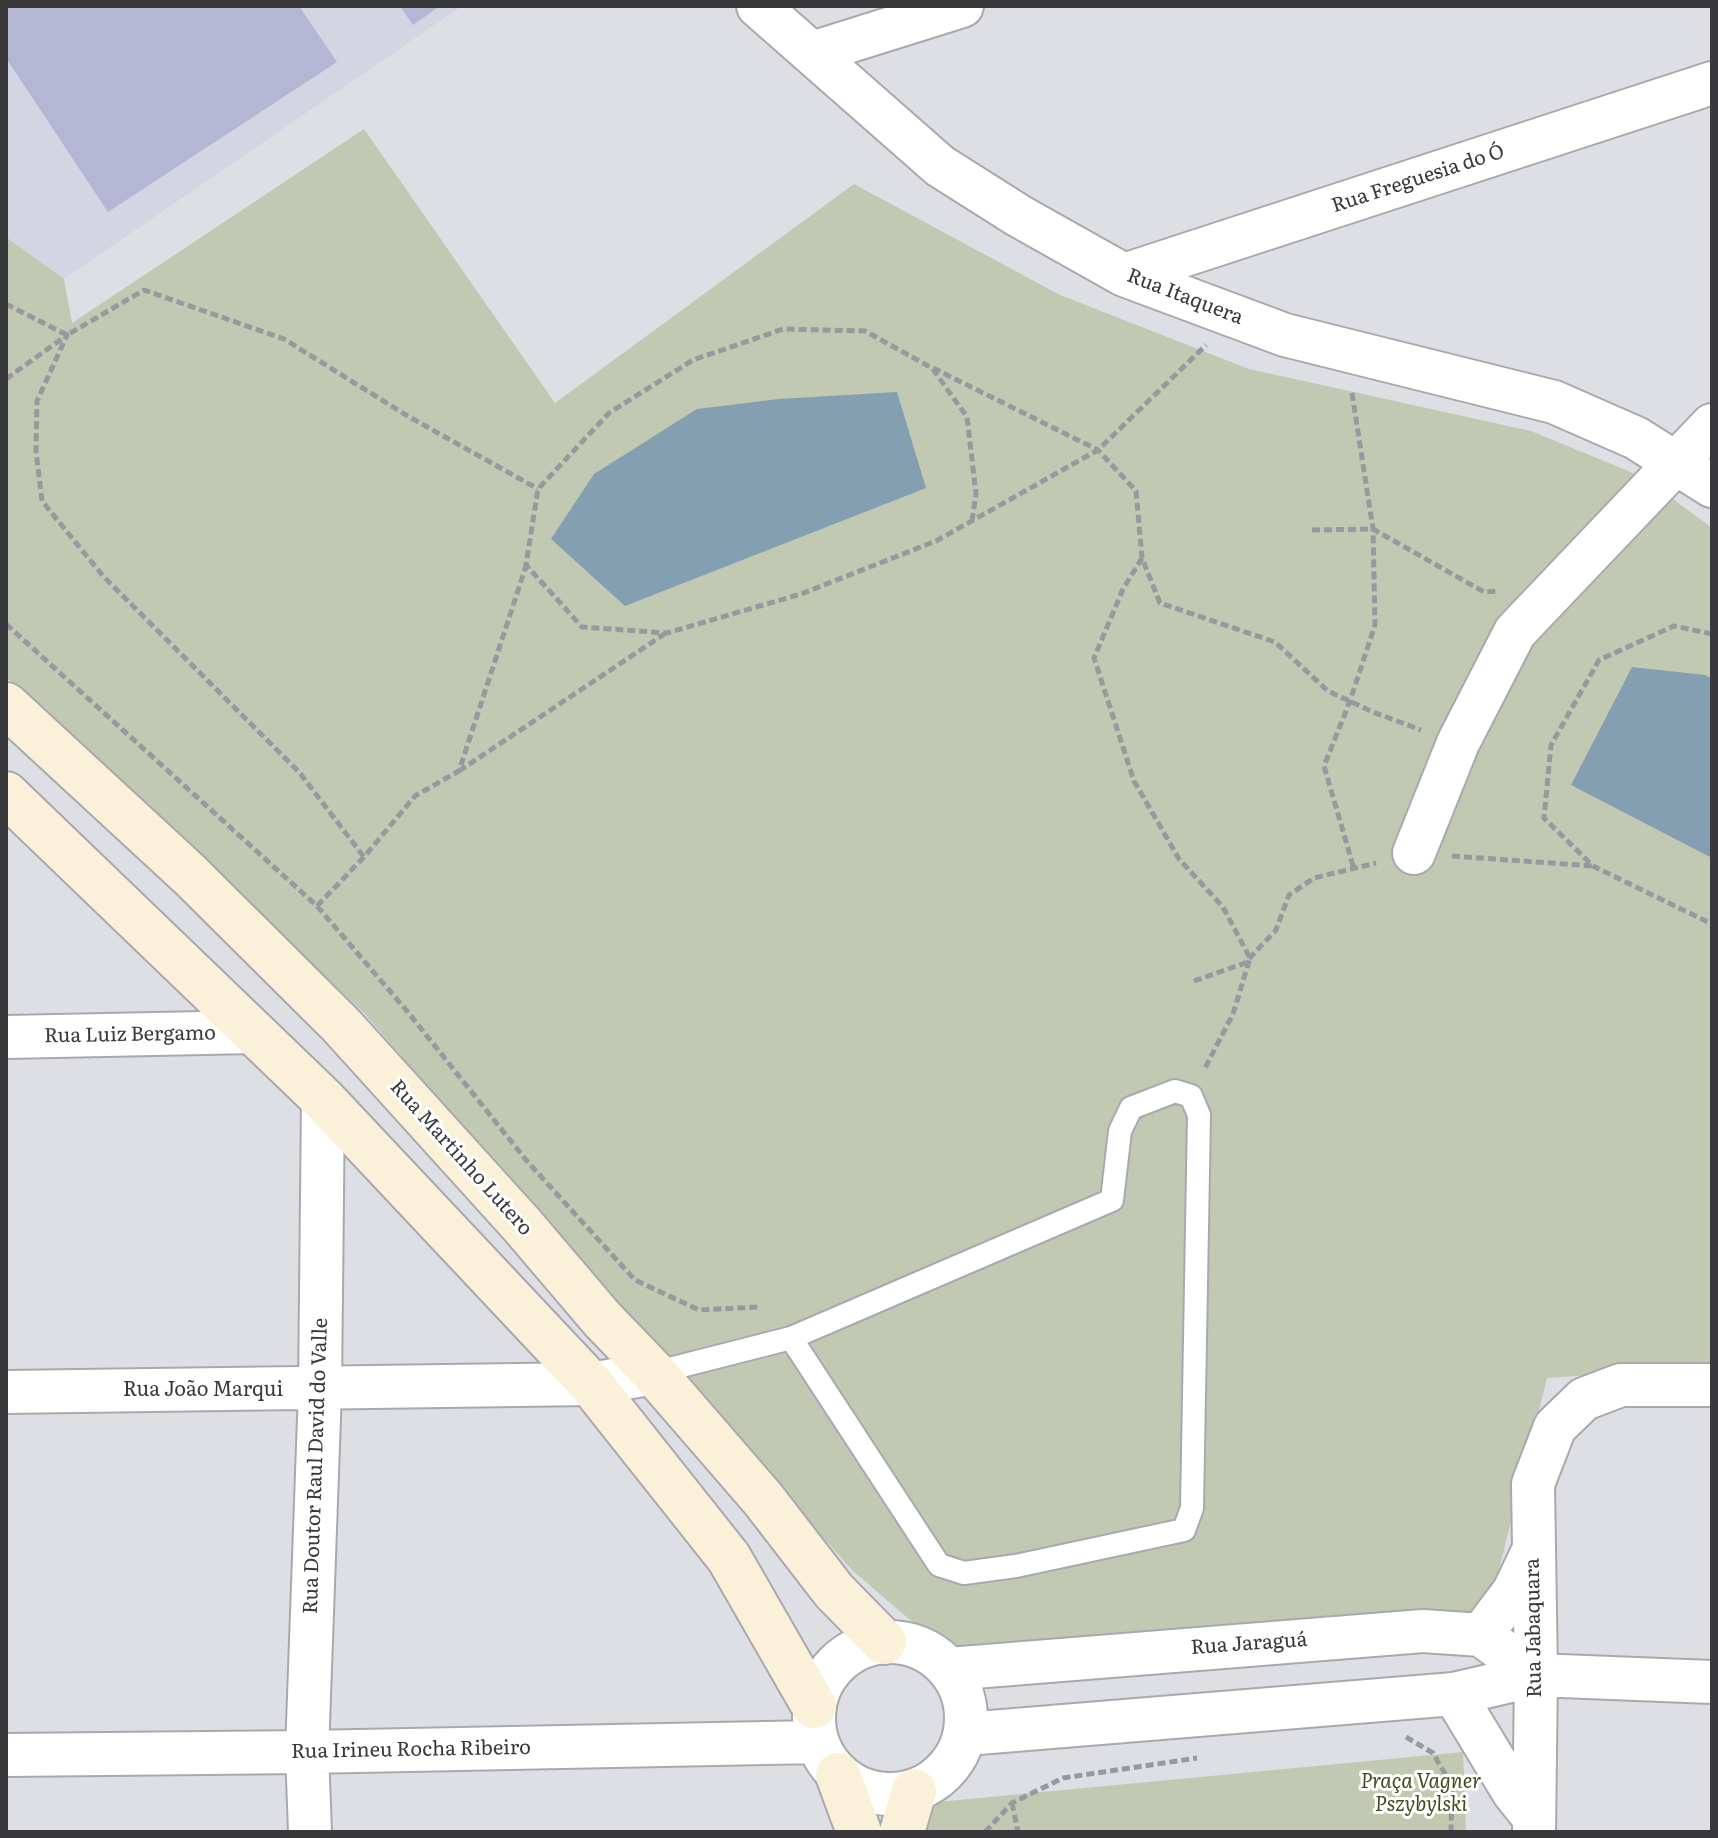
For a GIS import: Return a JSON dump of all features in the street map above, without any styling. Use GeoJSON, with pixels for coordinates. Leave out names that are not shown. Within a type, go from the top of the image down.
{"type":"FeatureCollection","features":[{"type":"Feature","properties":{"kind":"main road","name":"Rua Martinho Lutero"},"geometry":{"type":"LineString","coordinates":[[6,705],[189,874],[341,1025],[522,1225],[602,1319],[654,1373],[763,1499],[834,1591],[884,1642]]}},
{"type":"Feature","properties":{"kind":"main road"},"geometry":{"type":"LineString","coordinates":[[6,794],[323,1099],[591,1384],[729,1558],[823,1741],[859,1832]]}},
{"type":"Feature","properties":{"kind":"main road"},"geometry":{"type":"LineString","coordinates":[[902,1832],[914,1791]]}},
{"type":"Feature","properties":{"kind":"street","name":"Rua Itaquera"},"geometry":{"type":"LineString","coordinates":[[758,6],[940,166],[1019,216],[1124,275],[1285,335],[1554,402],[1636,438],[1712,486]]}},
{"type":"Feature","properties":{"kind":"street"},"geometry":{"type":"LineString","coordinates":[[812,53],[962,6]]}},
{"type":"Feature","properties":{"kind":"street","name":"Rua Freguesia do Ó"},"geometry":{"type":"LineString","coordinates":[[1124,275],[1712,83]]}},
{"type":"Feature","properties":{"kind":"street"},"geometry":{"type":"LineString","coordinates":[[1414,853],[1458,743],[1515,632],[1712,425]]}},
{"type":"Feature","properties":{"kind":"street","name":"Rua Luiz Bergamo"},"geometry":{"type":"LineString","coordinates":[[6,1037],[254,1032]]}},
{"type":"Feature","properties":{"kind":"street","name":"Rua Doutor Raul David do Valle"},"geometry":{"type":"LineString","coordinates":[[310,1832],[307,1752],[320,1390],[323,1099]]}},
{"type":"Feature","properties":{"kind":"street","name":"Rua João Marqui"},"geometry":{"type":"LineString","coordinates":[[6,1392],[591,1384],[654,1373]]}},
{"type":"Feature","properties":{"kind":"street","name":"Rua Jabaquara"},"geometry":{"type":"LineString","coordinates":[[1534,1825],[1536,1675],[1533,1484],[1555,1427],[1584,1399],[1621,1385],[1712,1385]]}},
{"type":"Feature","properties":{"kind":"street"},"geometry":{"type":"LineString","coordinates":[[1533,1552],[1514,1591],[1481,1635],[1536,1675]]}},
{"type":"Feature","properties":{"kind":"street","name":"Rua Jaraguá"},"geometry":{"type":"LineString","coordinates":[[949,1669],[1423,1631],[1481,1635]]}},
{"type":"Feature","properties":{"kind":"street"},"geometry":{"type":"LineString","coordinates":[[884,1642],[902,1642],[936,1656],[949,1669],[961,1688],[967,1710],[966,1734],[948,1769],[914,1791],[874,1793],[855,1786],[823,1741],[822,1682],[838,1662],[859,1648],[884,1642]]}},
{"type":"Feature","properties":{"kind":"street"},"geometry":{"type":"LineString","coordinates":[[1213,1647],[1217,1712]]}},
{"type":"Feature","properties":{"kind":"street"},"geometry":{"type":"LineString","coordinates":[[966,1734],[1454,1694],[1536,1675],[1712,1682]]}},
{"type":"Feature","properties":{"kind":"street"},"geometry":{"type":"LineString","coordinates":[[1454,1694],[1534,1825]]}},
{"type":"Feature","properties":{"kind":"street","name":"Rua Irineu Rocha Ribeiro"},"geometry":{"type":"LineString","coordinates":[[6,1755],[823,1741]]}},
{"type":"Feature","properties":{"kind":"lane"},"geometry":{"type":"LineString","coordinates":[[654,1373],[791,1338],[1112,1200],[1120,1131],[1131,1108],[1175,1091],[1191,1096],[1199,1115],[1192,1508],[1184,1530],[1003,1568],[964,1573],[939,1565],[791,1338]]}},
{"type":"Feature","properties":{"kind":"path"},"geometry":{"type":"LineString","coordinates":[[6,379],[67,335],[144,290],[284,339],[406,415],[538,489]]}},
{"type":"Feature","properties":{"kind":"path"},"geometry":{"type":"LineString","coordinates":[[6,304],[67,335]]}},
{"type":"Feature","properties":{"kind":"path"},"geometry":{"type":"LineString","coordinates":[[317,906],[364,857],[415,796],[459,771],[667,633],[801,594],[936,541],[1098,450],[1236,317]]}},
{"type":"Feature","properties":{"kind":"path"},"geometry":{"type":"LineString","coordinates":[[459,771],[526,565],[538,489],[609,413],[693,360],[783,329],[865,331],[932,368],[1098,450],[1136,491],[1142,558],[1160,603],[1275,642],[1328,691],[1373,712],[1458,743]]}},
{"type":"Feature","properties":{"kind":"path"},"geometry":{"type":"LineString","coordinates":[[67,335],[37,401],[36,451],[42,501],[103,576],[299,772],[364,857]]}},
{"type":"Feature","properties":{"kind":"path"},"geometry":{"type":"LineString","coordinates":[[1345,349],[1373,529],[1375,625],[1324,766],[1354,869]]}},
{"type":"Feature","properties":{"kind":"path"},"geometry":{"type":"LineString","coordinates":[[932,368],[967,417],[976,494],[972,521]]}},
{"type":"Feature","properties":{"kind":"path"},"geometry":{"type":"LineString","coordinates":[[1312,530],[1373,529],[1484,592],[1514,589],[1548,596]]}},
{"type":"Feature","properties":{"kind":"path"},"geometry":{"type":"LineString","coordinates":[[1142,558],[1123,589],[1094,658],[1134,781],[1179,859],[1223,907],[1250,958],[1233,1014],[1191,1096]]}},
{"type":"Feature","properties":{"kind":"path"},"geometry":{"type":"LineString","coordinates":[[526,565],[582,627],[667,633]]}},
{"type":"Feature","properties":{"kind":"path"},"geometry":{"type":"LineString","coordinates":[[6,624],[317,906],[407,1011],[526,1160],[635,1280],[699,1310],[758,1307]]}},
{"type":"Feature","properties":{"kind":"path"},"geometry":{"type":"LineString","coordinates":[[1712,634],[1674,626],[1599,660],[1551,745],[1544,818],[1593,866],[1712,924]]}},
{"type":"Feature","properties":{"kind":"path"},"geometry":{"type":"LineString","coordinates":[[1194,981],[1245,963],[1276,930],[1289,895],[1314,878],[1414,853],[1593,866]]}},
{"type":"Feature","properties":{"kind":"path"},"geometry":{"type":"LineString","coordinates":[[1393,1729],[1433,1753],[1452,1786],[1451,1832]]}},
{"type":"Feature","properties":{"kind":"path"},"geometry":{"type":"LineString","coordinates":[[985,1832],[1012,1803],[1063,1778],[1204,1757]]}},
{"type":"Feature","properties":{"kind":"path"},"geometry":{"type":"LineString","coordinates":[[1012,1803],[1018,1832]]}},
{"type":"Feature","properties":{"kind":"shaded area"},"geometry":{"type":"Polygon","coordinates":[[[6,6],[462,6],[64,279],[6,237],[6,6]]]}},
{"type":"Feature","properties":{"kind":"green space"},"geometry":{"type":"Polygon","coordinates":[[[364,129],[555,403],[854,184],[1060,295],[1249,369],[1531,431],[1643,477],[1712,528],[1712,1367],[1547,1378],[1487,1617],[945,1650],[853,1571],[658,1353],[364,1013],[6,677],[6,237],[64,279],[72,323],[364,129]]]}},
{"type":"Feature","properties":{"kind":"green space","name":"Praça Vagner Pszybylski"},"geometry":{"type":"Polygon","coordinates":[[[1463,1752],[1466,1832],[920,1832],[916,1804],[1463,1752]]]}},
{"type":"Feature","properties":{"kind":"water"},"geometry":{"type":"Polygon","coordinates":[[[897,392],[926,488],[625,606],[551,539],[594,474],[697,409],[779,399],[897,392]]]}},
{"type":"Feature","properties":{"kind":"water"},"geometry":{"type":"Polygon","coordinates":[[[1632,667],[1705,675],[1712,679],[1712,858],[1571,785],[1632,667]]]}},
{"type":"Feature","properties":{"kind":"building"},"geometry":{"type":"Polygon","coordinates":[[[6,6],[299,6],[337,62],[108,212],[6,58],[6,6]]]}},
{"type":"Feature","properties":{"kind":"building"},"geometry":{"type":"Polygon","coordinates":[[[400,6],[440,6],[413,25],[400,6]]]}}]}
